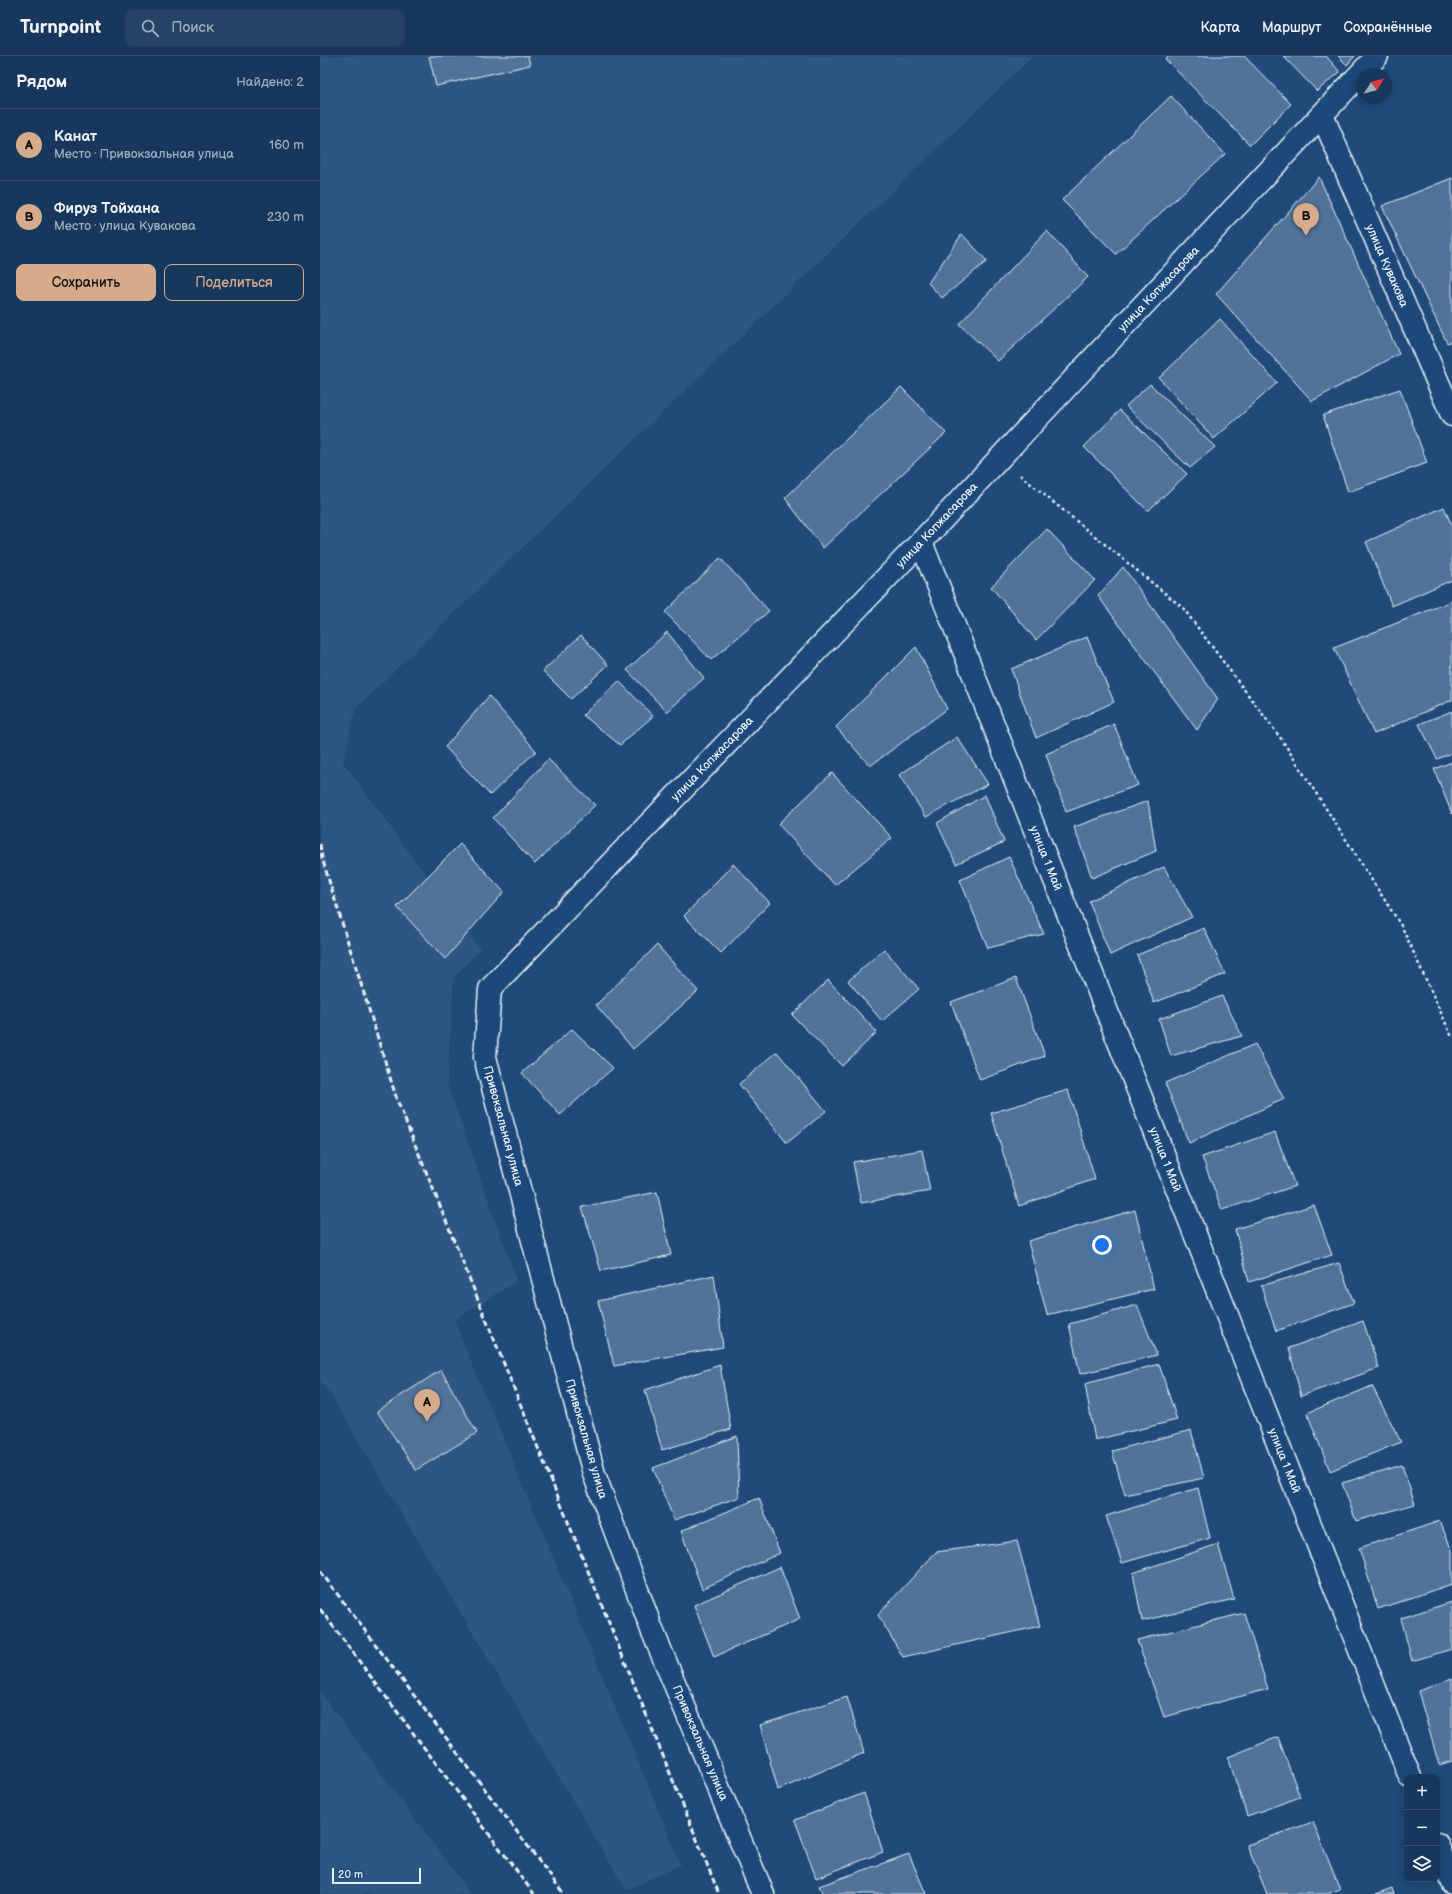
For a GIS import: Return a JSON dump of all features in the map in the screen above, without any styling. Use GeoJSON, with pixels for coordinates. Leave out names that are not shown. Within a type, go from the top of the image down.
{"type":"FeatureCollection","features":[{"type":"Feature","properties":{"kind":"street","name":"улица Копжасарова"},"geometry":{"type":"LineString","coordinates":[[490,989],[921,542],[1377,56]]}},
{"type":"Feature","properties":{"kind":"street","name":"улица Кувакова"},"geometry":{"type":"LineString","coordinates":[[1322,115],[1452,415]]}},
{"type":"Feature","properties":{"kind":"street","name":"улица 1 Май"},"geometry":{"type":"LineString","coordinates":[[921,542],[1409,1774]]}},
{"type":"Feature","properties":{"kind":"street","name":"Привокзальная улица"},"geometry":{"type":"LineString","coordinates":[[490,989],[484,1057],[594,1474],[652,1630],[763,1894]]}},
{"type":"Feature","properties":{"kind":"street"},"geometry":{"type":"LineString","coordinates":[[1438,1846],[1452,1882]]}},
{"type":"Feature","properties":{"kind":"path"},"geometry":{"type":"LineString","coordinates":[[1000,458],[1183,608],[1282,740],[1397,921],[1452,1037]]}},
{"type":"Feature","properties":{"kind":"shaded area"},"geometry":{"type":"Polygon","coordinates":[[[320,56],[1033,56],[356,708],[343,762],[480,949],[454,977],[447,1084],[517,1281],[454,1320],[681,1865],[626,1890],[331,1395],[320,1381],[320,56]]]}},
{"type":"Feature","properties":{"kind":"shaded area"},"geometry":{"type":"Polygon","coordinates":[[[320,1692],[471,1894],[320,1894],[320,1692]]]}},
{"type":"Feature","properties":{"kind":"building"},"geometry":{"type":"Polygon","coordinates":[[[429,56],[528,56],[530,65],[436,86],[429,56]]]}},
{"type":"Feature","properties":{"kind":"building"},"geometry":{"type":"Polygon","coordinates":[[[1168,56],[1244,56],[1291,104],[1250,145],[1165,59],[1168,56]]]}},
{"type":"Feature","properties":{"kind":"building"},"geometry":{"type":"Polygon","coordinates":[[[1283,56],[1326,56],[1340,72],[1317,91],[1283,56]]]}},
{"type":"Feature","properties":{"kind":"building"},"geometry":{"type":"Polygon","coordinates":[[[1338,56],[1355,56],[1347,65],[1338,56]]]}},
{"type":"Feature","properties":{"kind":"building"},"geometry":{"type":"Polygon","coordinates":[[[1171,96],[1225,154],[1116,254],[1062,200],[1171,96]]]}},
{"type":"Feature","properties":{"kind":"building"},"geometry":{"type":"Polygon","coordinates":[[[1319,177],[1399,354],[1312,401],[1216,294],[1319,177]]]}},
{"type":"Feature","properties":{"kind":"building"},"geometry":{"type":"Polygon","coordinates":[[[1452,178],[1452,341],[1447,343],[1382,206],[1452,178]]]}},
{"type":"Feature","properties":{"kind":"building"},"geometry":{"type":"Polygon","coordinates":[[[1047,231],[1088,277],[998,361],[959,324],[1047,231]]]}},
{"type":"Feature","properties":{"kind":"building"},"geometry":{"type":"Polygon","coordinates":[[[962,234],[987,261],[942,298],[928,283],[962,234]]]}},
{"type":"Feature","properties":{"kind":"building"},"geometry":{"type":"Polygon","coordinates":[[[1220,319],[1277,383],[1214,439],[1159,378],[1220,319]]]}},
{"type":"Feature","properties":{"kind":"building"},"geometry":{"type":"Polygon","coordinates":[[[1150,384],[1215,447],[1190,468],[1126,406],[1150,384]]]}},
{"type":"Feature","properties":{"kind":"building"},"geometry":{"type":"Polygon","coordinates":[[[901,387],[946,433],[823,548],[785,498],[901,387]]]}},
{"type":"Feature","properties":{"kind":"building"},"geometry":{"type":"Polygon","coordinates":[[[1400,389],[1427,463],[1348,492],[1323,415],[1400,389]]]}},
{"type":"Feature","properties":{"kind":"building"},"geometry":{"type":"Polygon","coordinates":[[[1120,410],[1187,474],[1148,511],[1084,447],[1120,410]]]}},
{"type":"Feature","properties":{"kind":"building"},"geometry":{"type":"Polygon","coordinates":[[[1444,507],[1452,526],[1452,580],[1392,606],[1366,542],[1444,507]]]}},
{"type":"Feature","properties":{"kind":"building"},"geometry":{"type":"Polygon","coordinates":[[[1047,529],[1095,580],[1036,640],[991,587],[1047,529]]]}},
{"type":"Feature","properties":{"kind":"building"},"geometry":{"type":"Polygon","coordinates":[[[720,558],[769,611],[711,660],[665,612],[720,558]]]}},
{"type":"Feature","properties":{"kind":"building"},"geometry":{"type":"Polygon","coordinates":[[[1123,567],[1218,699],[1197,730],[1098,596],[1123,567]]]}},
{"type":"Feature","properties":{"kind":"building"},"geometry":{"type":"Polygon","coordinates":[[[1452,601],[1452,700],[1374,734],[1334,648],[1452,601]]]}},
{"type":"Feature","properties":{"kind":"building"},"geometry":{"type":"Polygon","coordinates":[[[667,632],[704,678],[667,712],[627,670],[667,632]]]}},
{"type":"Feature","properties":{"kind":"building"},"geometry":{"type":"Polygon","coordinates":[[[581,635],[608,665],[571,699],[543,671],[581,635]]]}},
{"type":"Feature","properties":{"kind":"building"},"geometry":{"type":"Polygon","coordinates":[[[1087,637],[1114,702],[1036,738],[1011,669],[1087,637]]]}},
{"type":"Feature","properties":{"kind":"building"},"geometry":{"type":"Polygon","coordinates":[[[916,647],[947,709],[870,766],[836,727],[916,647]]]}},
{"type":"Feature","properties":{"kind":"building"},"geometry":{"type":"Polygon","coordinates":[[[619,681],[653,716],[620,745],[583,715],[619,681]]]}},
{"type":"Feature","properties":{"kind":"building"},"geometry":{"type":"Polygon","coordinates":[[[489,696],[536,751],[490,795],[445,747],[489,696]]]}},
{"type":"Feature","properties":{"kind":"building"},"geometry":{"type":"Polygon","coordinates":[[[1452,711],[1452,753],[1437,759],[1419,724],[1452,711]]]}},
{"type":"Feature","properties":{"kind":"building"},"geometry":{"type":"Polygon","coordinates":[[[1114,724],[1138,785],[1066,812],[1046,754],[1114,724]]]}},
{"type":"Feature","properties":{"kind":"building"},"geometry":{"type":"Polygon","coordinates":[[[957,737],[988,784],[926,817],[899,775],[957,737]]]}},
{"type":"Feature","properties":{"kind":"building"},"geometry":{"type":"Polygon","coordinates":[[[548,759],[595,805],[535,864],[493,818],[548,759]]]}},
{"type":"Feature","properties":{"kind":"building"},"geometry":{"type":"Polygon","coordinates":[[[1452,762],[1452,814],[1434,769],[1452,762]]]}},
{"type":"Feature","properties":{"kind":"building"},"geometry":{"type":"Polygon","coordinates":[[[832,773],[892,838],[835,885],[778,824],[832,773]]]}},
{"type":"Feature","properties":{"kind":"building"},"geometry":{"type":"Polygon","coordinates":[[[985,795],[1004,842],[956,864],[937,823],[985,795]]]}},
{"type":"Feature","properties":{"kind":"building"},"geometry":{"type":"Polygon","coordinates":[[[1148,801],[1156,851],[1092,878],[1074,827],[1148,801]]]}},
{"type":"Feature","properties":{"kind":"building"},"geometry":{"type":"Polygon","coordinates":[[[460,844],[504,892],[445,959],[397,907],[460,844]]]}},
{"type":"Feature","properties":{"kind":"building"},"geometry":{"type":"Polygon","coordinates":[[[1009,857],[1044,934],[988,948],[960,880],[1009,857]]]}},
{"type":"Feature","properties":{"kind":"building"},"geometry":{"type":"Polygon","coordinates":[[[733,864],[770,903],[721,953],[684,916],[733,864]]]}},
{"type":"Feature","properties":{"kind":"building"},"geometry":{"type":"Polygon","coordinates":[[[1164,867],[1192,917],[1110,955],[1089,901],[1164,867]]]}},
{"type":"Feature","properties":{"kind":"building"},"geometry":{"type":"Polygon","coordinates":[[[1204,928],[1225,974],[1154,1003],[1137,955],[1204,928]]]}},
{"type":"Feature","properties":{"kind":"building"},"geometry":{"type":"Polygon","coordinates":[[[657,945],[698,991],[633,1049],[596,1005],[657,945]]]}},
{"type":"Feature","properties":{"kind":"building"},"geometry":{"type":"Polygon","coordinates":[[[884,949],[919,989],[882,1021],[848,981],[884,949]]]}},
{"type":"Feature","properties":{"kind":"building"},"geometry":{"type":"Polygon","coordinates":[[[1016,978],[1045,1056],[980,1080],[951,1002],[1016,978]]]}},
{"type":"Feature","properties":{"kind":"building"},"geometry":{"type":"Polygon","coordinates":[[[828,980],[877,1032],[842,1066],[792,1015],[828,980]]]}},
{"type":"Feature","properties":{"kind":"building"},"geometry":{"type":"Polygon","coordinates":[[[1222,996],[1242,1036],[1171,1056],[1159,1019],[1222,996]]]}},
{"type":"Feature","properties":{"kind":"building"},"geometry":{"type":"Polygon","coordinates":[[[572,1029],[613,1068],[560,1115],[522,1073],[572,1029]]]}},
{"type":"Feature","properties":{"kind":"building"},"geometry":{"type":"Polygon","coordinates":[[[1255,1044],[1284,1099],[1189,1143],[1165,1083],[1255,1044]]]}},
{"type":"Feature","properties":{"kind":"building"},"geometry":{"type":"Polygon","coordinates":[[[777,1052],[826,1111],[787,1143],[739,1084],[777,1052]]]}},
{"type":"Feature","properties":{"kind":"building"},"geometry":{"type":"Polygon","coordinates":[[[1068,1090],[1095,1179],[1019,1206],[991,1113],[1068,1090]]]}},
{"type":"Feature","properties":{"kind":"building"},"geometry":{"type":"Polygon","coordinates":[[[1275,1132],[1295,1186],[1222,1210],[1202,1157],[1275,1132]]]}},
{"type":"Feature","properties":{"kind":"building"},"geometry":{"type":"Polygon","coordinates":[[[922,1150],[930,1191],[861,1203],[853,1162],[922,1150]]]}},
{"type":"Feature","properties":{"kind":"building"},"geometry":{"type":"Polygon","coordinates":[[[657,1192],[671,1255],[601,1271],[582,1207],[657,1192]]]}},
{"type":"Feature","properties":{"kind":"building"},"geometry":{"type":"Polygon","coordinates":[[[1314,1205],[1332,1255],[1249,1282],[1235,1229],[1314,1205]]]}},
{"type":"Feature","properties":{"kind":"building"},"geometry":{"type":"Polygon","coordinates":[[[1135,1210],[1154,1289],[1047,1315],[1028,1241],[1135,1210]]]}},
{"type":"Feature","properties":{"kind":"building"},"geometry":{"type":"Polygon","coordinates":[[[1339,1263],[1354,1303],[1276,1331],[1261,1286],[1339,1263]]]}},
{"type":"Feature","properties":{"kind":"building"},"geometry":{"type":"Polygon","coordinates":[[[714,1275],[723,1347],[614,1366],[598,1301],[714,1275]]]}},
{"type":"Feature","properties":{"kind":"building"},"geometry":{"type":"Polygon","coordinates":[[[1137,1305],[1157,1355],[1080,1374],[1069,1324],[1137,1305]]]}},
{"type":"Feature","properties":{"kind":"building"},"geometry":{"type":"Polygon","coordinates":[[[1363,1321],[1379,1368],[1301,1396],[1289,1348],[1363,1321]]]}},
{"type":"Feature","properties":{"kind":"building"},"geometry":{"type":"Polygon","coordinates":[[[1159,1364],[1177,1420],[1095,1440],[1085,1384],[1159,1364]]]}},
{"type":"Feature","properties":{"kind":"building"},"geometry":{"type":"Polygon","coordinates":[[[720,1365],[731,1429],[662,1450],[645,1390],[720,1365]]]}},
{"type":"Feature","properties":{"kind":"building"},"geometry":{"type":"Polygon","coordinates":[[[441,1370],[477,1433],[416,1470],[377,1411],[441,1370]]]}},
{"type":"Feature","properties":{"kind":"building"},"geometry":{"type":"Polygon","coordinates":[[[1372,1386],[1401,1442],[1330,1471],[1307,1413],[1372,1386]]]}},
{"type":"Feature","properties":{"kind":"building"},"geometry":{"type":"Polygon","coordinates":[[[1191,1430],[1204,1478],[1125,1495],[1112,1451],[1191,1430]]]}},
{"type":"Feature","properties":{"kind":"building"},"geometry":{"type":"Polygon","coordinates":[[[737,1436],[739,1497],[674,1520],[653,1468],[737,1436]]]}},
{"type":"Feature","properties":{"kind":"building"},"geometry":{"type":"Polygon","coordinates":[[[1402,1465],[1415,1504],[1356,1521],[1342,1483],[1402,1465]]]}},
{"type":"Feature","properties":{"kind":"building"},"geometry":{"type":"Polygon","coordinates":[[[1198,1488],[1210,1538],[1122,1563],[1106,1516],[1198,1488]]]}},
{"type":"Feature","properties":{"kind":"building"},"geometry":{"type":"Polygon","coordinates":[[[759,1498],[780,1553],[702,1589],[681,1531],[759,1498]]]}},
{"type":"Feature","properties":{"kind":"building"},"geometry":{"type":"Polygon","coordinates":[[[1440,1521],[1452,1551],[1452,1584],[1378,1609],[1359,1548],[1440,1521]]]}},
{"type":"Feature","properties":{"kind":"building"},"geometry":{"type":"Polygon","coordinates":[[[1017,1541],[1040,1626],[903,1657],[878,1615],[936,1552],[1017,1541]]]}},
{"type":"Feature","properties":{"kind":"building"},"geometry":{"type":"Polygon","coordinates":[[[1218,1544],[1234,1599],[1142,1621],[1133,1573],[1218,1544]]]}},
{"type":"Feature","properties":{"kind":"building"},"geometry":{"type":"Polygon","coordinates":[[[780,1567],[800,1619],[714,1657],[694,1605],[780,1567]]]}},
{"type":"Feature","properties":{"kind":"building"},"geometry":{"type":"Polygon","coordinates":[[[1452,1602],[1452,1649],[1412,1661],[1401,1618],[1452,1602]]]}},
{"type":"Feature","properties":{"kind":"building"},"geometry":{"type":"Polygon","coordinates":[[[1244,1613],[1268,1689],[1164,1717],[1137,1640],[1244,1613]]]}},
{"type":"Feature","properties":{"kind":"building"},"geometry":{"type":"Polygon","coordinates":[[[1452,1679],[1452,1761],[1439,1765],[1418,1691],[1452,1679]]]}},
{"type":"Feature","properties":{"kind":"building"},"geometry":{"type":"Polygon","coordinates":[[[847,1697],[864,1753],[778,1790],[760,1725],[847,1697]]]}},
{"type":"Feature","properties":{"kind":"building"},"geometry":{"type":"Polygon","coordinates":[[[1278,1737],[1300,1797],[1247,1816],[1228,1757],[1278,1737]]]}},
{"type":"Feature","properties":{"kind":"building"},"geometry":{"type":"Polygon","coordinates":[[[864,1793],[883,1852],[816,1878],[795,1820],[864,1793]]]}},
{"type":"Feature","properties":{"kind":"building"},"geometry":{"type":"Polygon","coordinates":[[[1313,1822],[1340,1889],[1327,1894],[1267,1894],[1247,1845],[1313,1822]]]}},
{"type":"Feature","properties":{"kind":"building"},"geometry":{"type":"Polygon","coordinates":[[[909,1854],[926,1894],[823,1894],[819,1886],[909,1854]]]}},
{"type":"Feature","properties":{"kind":"building"},"geometry":{"type":"Polygon","coordinates":[[[1392,1888],[1394,1894],[1376,1894],[1392,1888]]]}},
{"type":"Feature","properties":{"kind":"railway"},"geometry":{"type":"LineString","coordinates":[[320,844],[322,858],[397,1100],[719,1894]]}},
{"type":"Feature","properties":{"kind":"railway"},"geometry":{"type":"LineString","coordinates":[[320,1571],[564,1894]]}},
{"type":"Feature","properties":{"kind":"railway"},"geometry":{"type":"LineString","coordinates":[[320,1609],[534,1894]]}},
{"type":"Feature","properties":{"kind":"place","name":"Фируз Тойхана"},"geometry":{"type":"Point","coordinates":[1306,236]}},
{"type":"Feature","properties":{"kind":"place","name":"Канат"},"geometry":{"type":"Point","coordinates":[427,1422]}}]}
